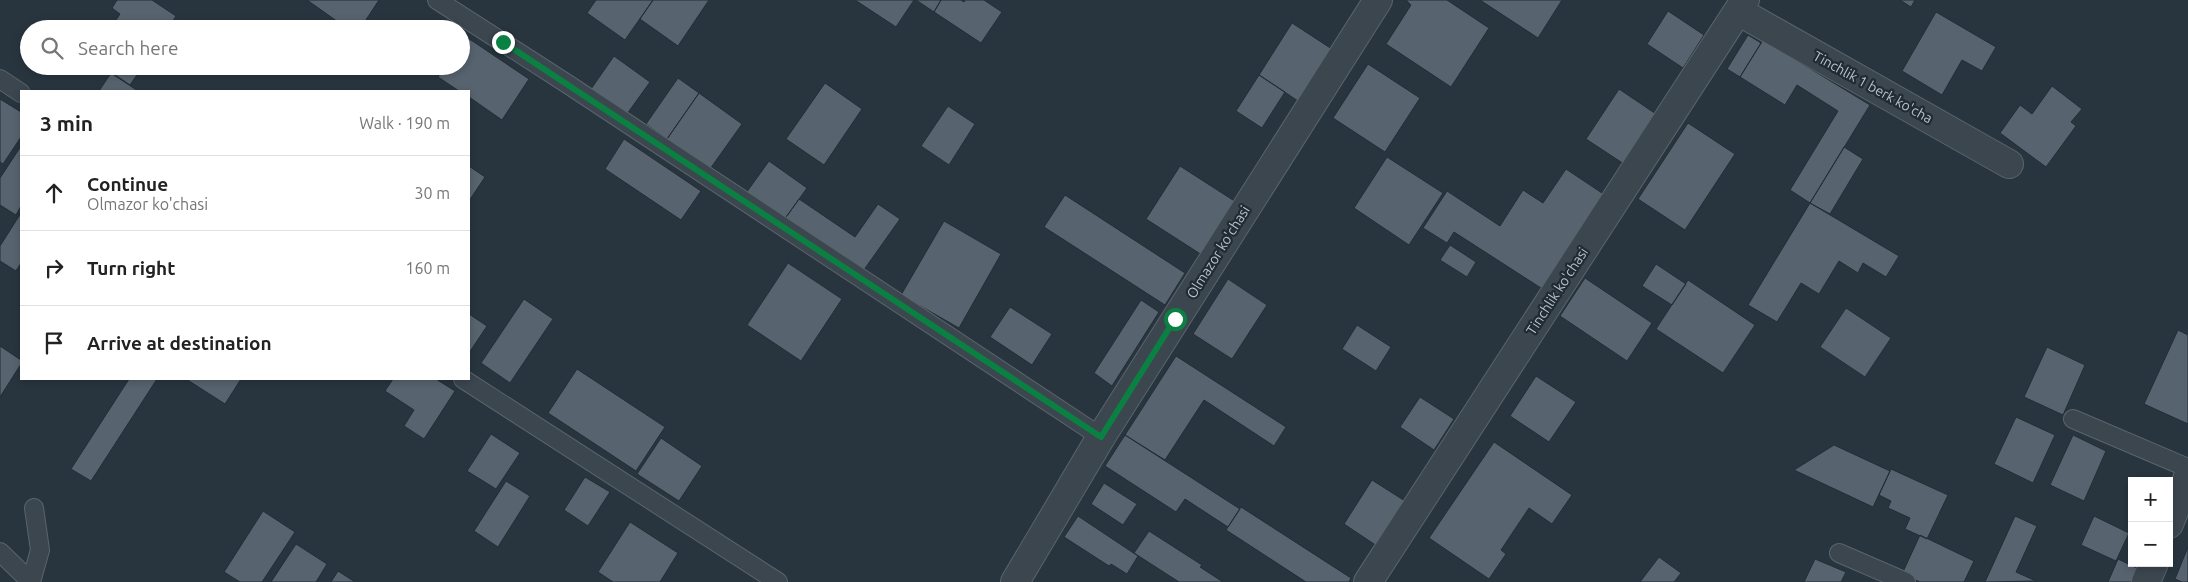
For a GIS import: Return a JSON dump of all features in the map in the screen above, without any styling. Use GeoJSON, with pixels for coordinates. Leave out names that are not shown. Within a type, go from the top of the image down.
{"type":"FeatureCollection","features":[{"type":"Feature","properties":{"kind":"street","name":"Olmazor ko'chasi"},"geometry":{"type":"LineString","coordinates":[[1015,582],[1101,437],[1378,0]]}},
{"type":"Feature","properties":{"kind":"street","name":"Tinchlik 1 berk ko'cha"},"geometry":{"type":"LineString","coordinates":[[1741,5],[2009,164]]}},
{"type":"Feature","properties":{"kind":"street","name":"Tinchlik ko'chasi"},"geometry":{"type":"LineString","coordinates":[[1368,582],[1741,5]]}},
{"type":"Feature","properties":{"kind":"street"},"geometry":{"type":"LineString","coordinates":[[2170,522],[2188,477]]}},
{"type":"Feature","properties":{"kind":"street"},"geometry":{"type":"LineString","coordinates":[[2146,582],[2152,567]]}},
{"type":"Feature","properties":{"kind":"lane"},"geometry":{"type":"LineString","coordinates":[[437,0],[468,20]]}},
{"type":"Feature","properties":{"kind":"lane"},"geometry":{"type":"LineString","coordinates":[[470,21],[578,90],[1101,437]]}},
{"type":"Feature","properties":{"kind":"lane"},"geometry":{"type":"LineString","coordinates":[[0,79],[20,92]]}},
{"type":"Feature","properties":{"kind":"lane"},"geometry":{"type":"LineString","coordinates":[[465,380],[778,582]]}},
{"type":"Feature","properties":{"kind":"lane"},"geometry":{"type":"LineString","coordinates":[[2073,419],[2188,468]]}},
{"type":"Feature","properties":{"kind":"lane"},"geometry":{"type":"LineString","coordinates":[[0,552],[31,582],[40,550],[34,508]]}},
{"type":"Feature","properties":{"kind":"lane"},"geometry":{"type":"LineString","coordinates":[[1839,553],[1906,582]]}},
{"type":"Feature","properties":{"kind":"building"},"geometry":{"type":"Polygon","coordinates":[[[117,0],[152,0],[176,16],[174,20],[116,20],[120,14],[112,8],[117,0]]]}},
{"type":"Feature","properties":{"kind":"building"},"geometry":{"type":"Polygon","coordinates":[[[307,0],[379,0],[366,20],[335,20],[307,0]]]}},
{"type":"Feature","properties":{"kind":"building"},"geometry":{"type":"Polygon","coordinates":[[[596,0],[653,0],[625,40],[587,13],[596,0]]]}},
{"type":"Feature","properties":{"kind":"building"},"geometry":{"type":"Polygon","coordinates":[[[653,0],[709,0],[678,46],[640,19],[653,0]]]}},
{"type":"Feature","properties":{"kind":"building"},"geometry":{"type":"Polygon","coordinates":[[[855,0],[914,0],[896,27],[855,0]]]}},
{"type":"Feature","properties":{"kind":"building"},"geometry":{"type":"Polygon","coordinates":[[[916,0],[941,0],[934,12],[916,0]]]}},
{"type":"Feature","properties":{"kind":"building"},"geometry":{"type":"Polygon","coordinates":[[[941,0],[961,0],[964,2],[965,0],[984,0],[1002,12],[981,43],[934,12],[941,0]]]}},
{"type":"Feature","properties":{"kind":"building"},"geometry":{"type":"Polygon","coordinates":[[[1406,0],[1447,0],[1489,28],[1451,87],[1386,44],[1411,5],[1406,0]]]}},
{"type":"Feature","properties":{"kind":"building"},"geometry":{"type":"Polygon","coordinates":[[[1480,0],[1562,0],[1538,38],[1480,0]]]}},
{"type":"Feature","properties":{"kind":"building"},"geometry":{"type":"Polygon","coordinates":[[[1900,0],[1915,0],[1911,7],[1900,0]]]}},
{"type":"Feature","properties":{"kind":"building"},"geometry":{"type":"Polygon","coordinates":[[[1668,11],[1704,35],[1683,68],[1647,44],[1668,11]]]}},
{"type":"Feature","properties":{"kind":"building"},"geometry":{"type":"Polygon","coordinates":[[[1936,12],[1996,47],[1982,71],[1962,60],[1942,95],[1902,71],[1936,12]]]}},
{"type":"Feature","properties":{"kind":"building"},"geometry":{"type":"Polygon","coordinates":[[[1292,23],[1335,51],[1301,103],[1259,75],[1292,23]]]}},
{"type":"Feature","properties":{"kind":"building"},"geometry":{"type":"Polygon","coordinates":[[[1748,35],[1761,43],[1740,77],[1727,69],[1748,35]]]}},
{"type":"Feature","properties":{"kind":"building"},"geometry":{"type":"Polygon","coordinates":[[[470,39],[529,79],[502,120],[470,98],[470,90],[458,90],[438,77],[439,75],[470,75],[470,39]]]}},
{"type":"Feature","properties":{"kind":"building"},"geometry":{"type":"Polygon","coordinates":[[[1763,40],[1870,105],[1810,203],[1790,190],[1838,111],[1797,85],[1785,105],[1740,77],[1763,40]]]}},
{"type":"Feature","properties":{"kind":"building"},"geometry":{"type":"Polygon","coordinates":[[[614,56],[650,82],[627,114],[591,89],[614,56]]]}},
{"type":"Feature","properties":{"kind":"building"},"geometry":{"type":"Polygon","coordinates":[[[1368,64],[1420,98],[1385,152],[1333,118],[1368,64]]]}},
{"type":"Feature","properties":{"kind":"building"},"geometry":{"type":"Polygon","coordinates":[[[110,75],[114,75],[136,90],[100,90],[110,75]]]}},
{"type":"Feature","properties":{"kind":"building"},"geometry":{"type":"Polygon","coordinates":[[[115,75],[137,75],[130,85],[115,75]]]}},
{"type":"Feature","properties":{"kind":"building"},"geometry":{"type":"Polygon","coordinates":[[[1259,75],[1285,92],[1262,128],[1236,111],[1259,75]]]}},
{"type":"Feature","properties":{"kind":"building"},"geometry":{"type":"Polygon","coordinates":[[[678,78],[699,93],[667,139],[646,124],[678,78]]]}},
{"type":"Feature","properties":{"kind":"building"},"geometry":{"type":"Polygon","coordinates":[[[825,83],[862,109],[824,165],[786,139],[825,83]]]}},
{"type":"Feature","properties":{"kind":"building"},"geometry":{"type":"Polygon","coordinates":[[[2052,86],[2082,109],[2071,122],[2076,126],[2046,167],[2000,133],[2020,105],[2032,114],[2052,86]]]}},
{"type":"Feature","properties":{"kind":"building"},"geometry":{"type":"Polygon","coordinates":[[[1619,89],[1659,116],[1627,166],[1586,139],[1619,89]]]}},
{"type":"Feature","properties":{"kind":"building"},"geometry":{"type":"Polygon","coordinates":[[[699,93],[742,124],[710,169],[667,139],[699,93]]]}},
{"type":"Feature","properties":{"kind":"building"},"geometry":{"type":"Polygon","coordinates":[[[0,99],[20,111],[20,138],[3,164],[0,162],[0,99]]]}},
{"type":"Feature","properties":{"kind":"building"},"geometry":{"type":"Polygon","coordinates":[[[948,106],[975,124],[949,165],[921,146],[948,106]]]}},
{"type":"Feature","properties":{"kind":"building"},"geometry":{"type":"Polygon","coordinates":[[[1688,123],[1735,154],[1685,230],[1638,199],[1688,123]]]}},
{"type":"Feature","properties":{"kind":"building"},"geometry":{"type":"Polygon","coordinates":[[[624,139],[701,191],[681,220],[605,169],[624,139]]]}},
{"type":"Feature","properties":{"kind":"building"},"geometry":{"type":"Polygon","coordinates":[[[1844,147],[1863,159],[1830,214],[1810,203],[1844,147]]]}},
{"type":"Feature","properties":{"kind":"building"},"geometry":{"type":"Polygon","coordinates":[[[20,148],[20,208],[16,215],[0,205],[0,178],[20,148]]]}},
{"type":"Feature","properties":{"kind":"building"},"geometry":{"type":"Polygon","coordinates":[[[1387,157],[1443,193],[1409,245],[1354,208],[1387,157]]]}},
{"type":"Feature","properties":{"kind":"building"},"geometry":{"type":"Polygon","coordinates":[[[769,161],[807,188],[784,220],[746,193],[769,161]]]}},
{"type":"Feature","properties":{"kind":"building"},"geometry":{"type":"Polygon","coordinates":[[[1180,166],[1236,202],[1202,255],[1146,219],[1180,166]]]}},
{"type":"Feature","properties":{"kind":"building"},"geometry":{"type":"Polygon","coordinates":[[[470,167],[485,177],[470,200],[470,167]]]}},
{"type":"Feature","properties":{"kind":"building"},"geometry":{"type":"Polygon","coordinates":[[[1566,169],[1605,195],[1544,290],[1454,232],[1447,243],[1423,228],[1447,191],[1500,226],[1523,190],[1543,203],[1566,169]]]}},
{"type":"Feature","properties":{"kind":"building"},"geometry":{"type":"Polygon","coordinates":[[[1065,195],[1185,273],[1165,305],[1044,227],[1065,195]]]}},
{"type":"Feature","properties":{"kind":"building"},"geometry":{"type":"Polygon","coordinates":[[[799,199],[855,237],[878,204],[900,219],[861,274],[784,220],[799,199]]]}},
{"type":"Feature","properties":{"kind":"building"},"geometry":{"type":"Polygon","coordinates":[[[1810,203],[1899,256],[1886,277],[1863,263],[1858,273],[1839,261],[1819,294],[1801,283],[1777,322],[1748,305],[1810,203]]]}},
{"type":"Feature","properties":{"kind":"building"},"geometry":{"type":"Polygon","coordinates":[[[20,215],[20,265],[16,271],[0,261],[0,246],[20,215]]]}},
{"type":"Feature","properties":{"kind":"building"},"geometry":{"type":"Polygon","coordinates":[[[944,221],[1001,254],[959,328],[901,295],[944,221]]]}},
{"type":"Feature","properties":{"kind":"building"},"geometry":{"type":"Polygon","coordinates":[[[1450,245],[1476,262],[1467,277],[1440,260],[1450,245]]]}},
{"type":"Feature","properties":{"kind":"building"},"geometry":{"type":"Polygon","coordinates":[[[788,263],[842,299],[801,361],[747,325],[788,263]]]}},
{"type":"Feature","properties":{"kind":"building"},"geometry":{"type":"Polygon","coordinates":[[[1656,264],[1686,284],[1672,305],[1642,286],[1656,264]]]}},
{"type":"Feature","properties":{"kind":"building"},"geometry":{"type":"Polygon","coordinates":[[[1585,278],[1652,323],[1627,361],[1560,316],[1585,278]]]}},
{"type":"Feature","properties":{"kind":"building"},"geometry":{"type":"Polygon","coordinates":[[[1228,279],[1267,305],[1232,359],[1193,334],[1228,279]]]}},
{"type":"Feature","properties":{"kind":"building"},"geometry":{"type":"Polygon","coordinates":[[[1688,280],[1755,325],[1723,373],[1656,329],[1688,280]]]}},
{"type":"Feature","properties":{"kind":"building"},"geometry":{"type":"Polygon","coordinates":[[[524,299],[553,319],[510,383],[481,363],[524,299]]]}},
{"type":"Feature","properties":{"kind":"building"},"geometry":{"type":"Polygon","coordinates":[[[1141,300],[1159,312],[1112,386],[1094,373],[1141,300]]]}},
{"type":"Feature","properties":{"kind":"building"},"geometry":{"type":"Polygon","coordinates":[[[1010,307],[1052,334],[1032,365],[990,337],[1010,307]]]}},
{"type":"Feature","properties":{"kind":"building"},"geometry":{"type":"Polygon","coordinates":[[[1846,308],[1891,338],[1865,377],[1820,347],[1846,308]]]}},
{"type":"Feature","properties":{"kind":"building"},"geometry":{"type":"Polygon","coordinates":[[[470,315],[487,326],[470,352],[470,315]]]}},
{"type":"Feature","properties":{"kind":"building"},"geometry":{"type":"Polygon","coordinates":[[[1357,325],[1391,347],[1376,371],[1342,349],[1357,325]]]}},
{"type":"Feature","properties":{"kind":"building"},"geometry":{"type":"Polygon","coordinates":[[[2178,330],[2188,335],[2188,424],[2144,404],[2178,330]]]}},
{"type":"Feature","properties":{"kind":"building"},"geometry":{"type":"Polygon","coordinates":[[[0,346],[20,359],[20,366],[0,397],[0,346]]]}},
{"type":"Feature","properties":{"kind":"building"},"geometry":{"type":"Polygon","coordinates":[[[2047,347],[2085,365],[2063,415],[2024,397],[2047,347]]]}},
{"type":"Feature","properties":{"kind":"building"},"geometry":{"type":"Polygon","coordinates":[[[1176,356],[1286,427],[1274,446],[1204,400],[1165,460],[1125,435],[1176,356]]]}},
{"type":"Feature","properties":{"kind":"building"},"geometry":{"type":"Polygon","coordinates":[[[577,369],[665,427],[636,471],[548,413],[577,369]]]}},
{"type":"Feature","properties":{"kind":"building"},"geometry":{"type":"Polygon","coordinates":[[[1536,376],[1576,402],[1549,442],[1510,416],[1536,376]]]}},
{"type":"Feature","properties":{"kind":"building"},"geometry":{"type":"Polygon","coordinates":[[[128,380],[156,380],[91,481],[71,469],[128,380]]]}},
{"type":"Feature","properties":{"kind":"building"},"geometry":{"type":"Polygon","coordinates":[[[188,380],[240,380],[225,404],[188,380]]]}},
{"type":"Feature","properties":{"kind":"building"},"geometry":{"type":"Polygon","coordinates":[[[392,380],[438,380],[455,391],[424,439],[404,426],[414,410],[385,391],[392,380]]]}},
{"type":"Feature","properties":{"kind":"building"},"geometry":{"type":"Polygon","coordinates":[[[1420,397],[1454,419],[1434,450],[1400,427],[1420,397]]]}},
{"type":"Feature","properties":{"kind":"building"},"geometry":{"type":"Polygon","coordinates":[[[2016,417],[2055,435],[2033,483],[1994,464],[2016,417]]]}},
{"type":"Feature","properties":{"kind":"building"},"geometry":{"type":"Polygon","coordinates":[[[491,434],[520,453],[496,489],[467,471],[491,434]]]}},
{"type":"Feature","properties":{"kind":"building"},"geometry":{"type":"Polygon","coordinates":[[[1125,435],[1240,509],[1228,527],[1185,499],[1176,512],[1105,466],[1125,435]]]}},
{"type":"Feature","properties":{"kind":"building"},"geometry":{"type":"Polygon","coordinates":[[[2073,435],[2106,451],[2084,501],[2050,485],[2073,435]]]}},
{"type":"Feature","properties":{"kind":"building"},"geometry":{"type":"Polygon","coordinates":[[[661,438],[702,466],[679,501],[637,474],[661,438]]]}},
{"type":"Feature","properties":{"kind":"building"},"geometry":{"type":"Polygon","coordinates":[[[1494,442],[1572,495],[1552,524],[1529,508],[1501,550],[1506,554],[1489,579],[1429,538],[1494,442]]]}},
{"type":"Feature","properties":{"kind":"building"},"geometry":{"type":"Polygon","coordinates":[[[1834,445],[1890,471],[1873,507],[1794,470],[1834,445]]]}},
{"type":"Feature","properties":{"kind":"building"},"geometry":{"type":"Polygon","coordinates":[[[1891,469],[1948,495],[1927,539],[1905,529],[1910,518],[1888,508],[1891,501],[1879,495],[1891,469]]]}},
{"type":"Feature","properties":{"kind":"building"},"geometry":{"type":"Polygon","coordinates":[[[585,477],[610,492],[588,526],[564,510],[585,477]]]}},
{"type":"Feature","properties":{"kind":"building"},"geometry":{"type":"Polygon","coordinates":[[[1372,480],[1405,501],[1377,546],[1344,524],[1372,480]]]}},
{"type":"Feature","properties":{"kind":"building"},"geometry":{"type":"Polygon","coordinates":[[[506,481],[530,496],[498,547],[474,531],[506,481]]]}},
{"type":"Feature","properties":{"kind":"building"},"geometry":{"type":"Polygon","coordinates":[[[1104,483],[1137,504],[1123,525],[1091,504],[1104,483]]]}},
{"type":"Feature","properties":{"kind":"building"},"geometry":{"type":"Polygon","coordinates":[[[1241,507],[1351,578],[1349,582],[1306,582],[1226,530],[1241,507]]]}},
{"type":"Feature","properties":{"kind":"building"},"geometry":{"type":"Polygon","coordinates":[[[263,511],[295,532],[262,582],[240,582],[224,572],[263,511]]]}},
{"type":"Feature","properties":{"kind":"building"},"geometry":{"type":"Polygon","coordinates":[[[1078,516],[1138,556],[1127,574],[1111,564],[1109,566],[1064,537],[1078,516]]]}},
{"type":"Feature","properties":{"kind":"building"},"geometry":{"type":"Polygon","coordinates":[[[2015,516],[2037,526],[2016,572],[2036,581],[1985,582],[2015,516]]]}},
{"type":"Feature","properties":{"kind":"building"},"geometry":{"type":"Polygon","coordinates":[[[2094,516],[2128,533],[2116,561],[2081,545],[2094,516]]]}},
{"type":"Feature","properties":{"kind":"building"},"geometry":{"type":"Polygon","coordinates":[[[630,522],[678,553],[660,582],[613,582],[598,572],[630,522]]]}},
{"type":"Feature","properties":{"kind":"building"},"geometry":{"type":"Polygon","coordinates":[[[1149,531],[1202,565],[1200,567],[1223,582],[1179,582],[1134,553],[1149,531]]]}},
{"type":"Feature","properties":{"kind":"building"},"geometry":{"type":"Polygon","coordinates":[[[1920,535],[1974,561],[1964,582],[1920,582],[1902,574],[1920,535]]]}},
{"type":"Feature","properties":{"kind":"building"},"geometry":{"type":"Polygon","coordinates":[[[296,544],[327,564],[316,582],[271,582],[296,544]]]}},
{"type":"Feature","properties":{"kind":"building"},"geometry":{"type":"Polygon","coordinates":[[[2188,547],[2188,582],[2182,582],[2175,579],[2188,547]]]}},
{"type":"Feature","properties":{"kind":"building"},"geometry":{"type":"Polygon","coordinates":[[[1659,557],[1681,573],[1674,582],[1640,582],[1659,557]]]}},
{"type":"Feature","properties":{"kind":"building"},"geometry":{"type":"Polygon","coordinates":[[[1815,559],[1846,572],[1841,582],[1804,582],[1815,559]]]}},
{"type":"Feature","properties":{"kind":"building"},"geometry":{"type":"Polygon","coordinates":[[[2118,559],[2128,564],[2128,567],[2139,569],[2133,582],[2108,582],[2118,559]]]}},
{"type":"Feature","properties":{"kind":"building"},"geometry":{"type":"Polygon","coordinates":[[[338,571],[355,582],[331,582],[338,571]]]}},
{"type":"Feature","properties":{"kind":"route"},"geometry":{"type":"LineString","coordinates":[[503,42],[1101,437],[1175,319]]}}]}
